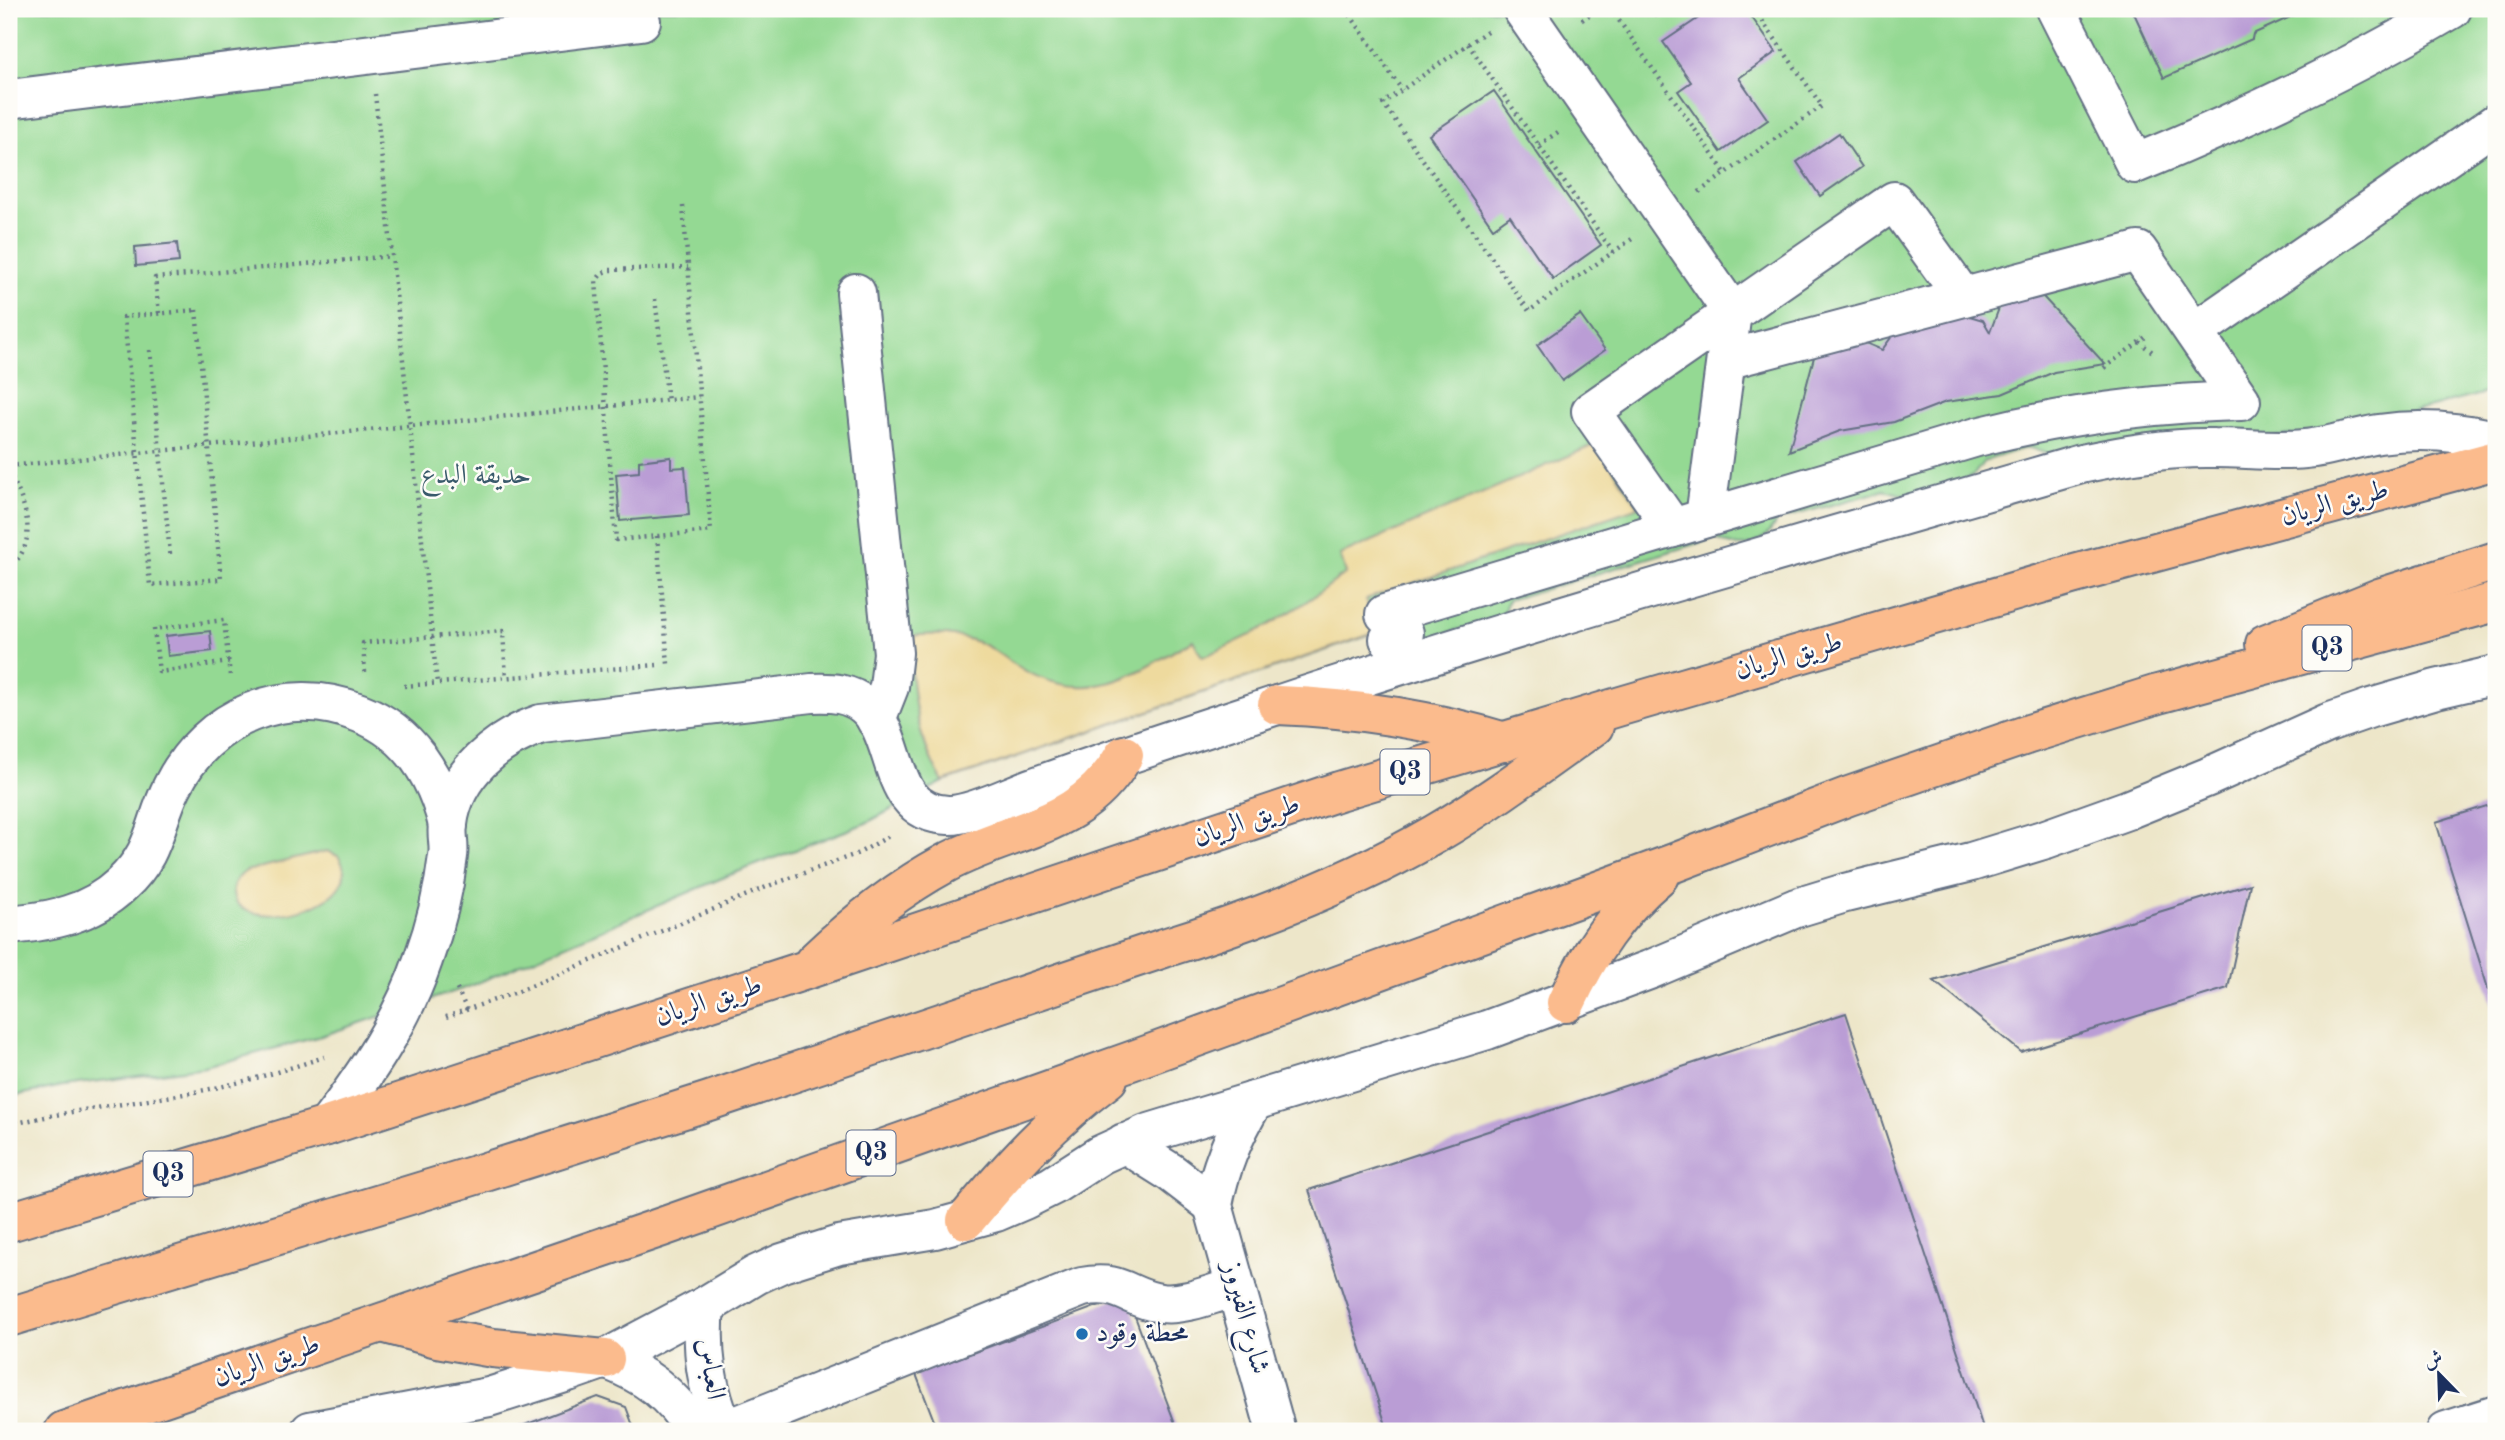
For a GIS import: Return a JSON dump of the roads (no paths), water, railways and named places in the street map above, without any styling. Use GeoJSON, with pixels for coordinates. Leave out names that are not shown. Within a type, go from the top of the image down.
{"type":"FeatureCollection","features":[{"type":"Feature","properties":{"kind":"main road","name":"طريق الريان"},"geometry":{"type":"LineString","coordinates":[[9,1222],[327,1126],[803,971],[1339,791],[2071,575],[2496,460]]}},
{"type":"Feature","properties":{"kind":"main road"},"geometry":{"type":"LineString","coordinates":[[2158,694],[2306,626],[2382,597],[2496,561]]}},
{"type":"Feature","properties":{"kind":"main road","name":"طريق الريان"},"geometry":{"type":"LineString","coordinates":[[64,1431],[675,1223],[1131,1061],[1850,796],[2029,734],[2158,694],[2496,602]]}},
{"type":"Feature","properties":{"kind":"main road"},"geometry":{"type":"LineString","coordinates":[[1277,705],[1324,706],[1416,718],[1505,742]]}},
{"type":"Feature","properties":{"kind":"main road"},"geometry":{"type":"LineString","coordinates":[[9,1317],[709,1101],[1235,926],[1336,885],[1434,835],[1497,795],[1621,706]]}},
{"type":"Feature","properties":{"kind":"main road"},"geometry":{"type":"LineString","coordinates":[[803,971],[884,900],[916,880],[982,846],[1066,815],[1084,803],[1114,773],[1124,755]]}},
{"type":"Feature","properties":{"kind":"main road"},"geometry":{"type":"LineString","coordinates":[[1566,1003],[1581,970],[1621,911],[1674,863]]}},
{"type":"Feature","properties":{"kind":"main road"},"geometry":{"type":"LineString","coordinates":[[966,1220],[995,1185],[1051,1127],[1131,1061]]}},
{"type":"Feature","properties":{"kind":"main road"},"geometry":{"type":"LineString","coordinates":[[382,1323],[437,1338],[493,1348],[604,1359]]}},
{"type":"Feature","properties":{"kind":"street"},"geometry":{"type":"LineString","coordinates":[[1522,9],[1732,312],[1726,359],[1689,523]]}},
{"type":"Feature","properties":{"kind":"street"},"geometry":{"type":"LineString","coordinates":[[2056,9],[2135,164],[2227,126],[2316,83],[2452,9]]}},
{"type":"Feature","properties":{"kind":"street"},"geometry":{"type":"LineString","coordinates":[[9,99],[641,21]]}},
{"type":"Feature","properties":{"kind":"street"},"geometry":{"type":"LineString","coordinates":[[2194,331],[2496,123]]}},
{"type":"Feature","properties":{"kind":"street"},"geometry":{"type":"LineString","coordinates":[[1689,523],[1591,411],[1894,201],[1963,297]]}},
{"type":"Feature","properties":{"kind":"street"},"geometry":{"type":"LineString","coordinates":[[1389,639],[1404,633],[1385,614],[2018,427],[2143,406],[2241,401],[2138,251],[1726,359]]}},
{"type":"Feature","properties":{"kind":"street"},"geometry":{"type":"LineString","coordinates":[[447,825],[458,792],[478,763],[504,741],[522,730],[541,724],[813,692],[841,694],[866,709],[869,642],[845,294]]}},
{"type":"Feature","properties":{"kind":"street","name":"طريق الريان"},"geometry":{"type":"LineString","coordinates":[[866,709],[910,798],[922,808],[935,813],[963,814],[1124,755],[1442,653],[2081,464],[2123,455],[2211,447],[2305,449],[2377,434],[2407,431],[2437,430],[2496,440]]}},
{"type":"Feature","properties":{"kind":"street"},"geometry":{"type":"LineString","coordinates":[[310,1431],[489,1397],[604,1359],[705,1306],[756,1275],[811,1253],[839,1245],[901,1236],[966,1220],[1024,1200],[1124,1143],[1487,1030],[1566,1003],[1796,908],[1971,862],[2046,839],[2127,810],[2371,708],[2496,675]]}},
{"type":"Feature","properties":{"kind":"street"},"geometry":{"type":"LineString","coordinates":[[9,925],[51,921],[77,914],[101,901],[122,884],[140,864],[154,841],[170,791],[181,769],[196,749],[236,718],[261,708],[289,702],[317,701],[344,706],[370,717],[407,745],[430,773],[441,798],[447,825],[449,854],[435,922],[408,1000],[360,1082],[327,1126]]}},
{"type":"Feature","properties":{"kind":"street","name":"شارع الفيروز"},"geometry":{"type":"LineString","coordinates":[[1254,1101],[1227,1151],[1213,1205],[1276,1431]]}},
{"type":"Feature","properties":{"kind":"street"},"geometry":{"type":"LineString","coordinates":[[1124,1143],[1170,1172],[1213,1205]]}},
{"type":"Feature","properties":{"kind":"street"},"geometry":{"type":"LineString","coordinates":[[724,1431],[1082,1287],[1119,1287],[1140,1298],[1162,1304],[1185,1301],[1236,1287]]}},
{"type":"Feature","properties":{"kind":"street","name":"العباس"},"geometry":{"type":"LineString","coordinates":[[705,1306],[703,1357],[714,1407],[724,1431]]}},
{"type":"Feature","properties":{"kind":"street","name":"العباس"},"geometry":{"type":"LineString","coordinates":[[604,1359],[650,1380],[684,1414],[695,1431]]}},
{"type":"Feature","properties":{"kind":"street"},"geometry":{"type":"LineString","coordinates":[[2446,1431],[2496,1415]]}},
{"type":"Feature","properties":{"kind":"place","name":"محطة وقود"},"geometry":{"type":"Point","coordinates":[1082,1334]}},
{"type":"Feature","properties":{"kind":"park label","name":"حديقة البدع"},"geometry":{"type":"Point","coordinates":[476,476]}}]}
